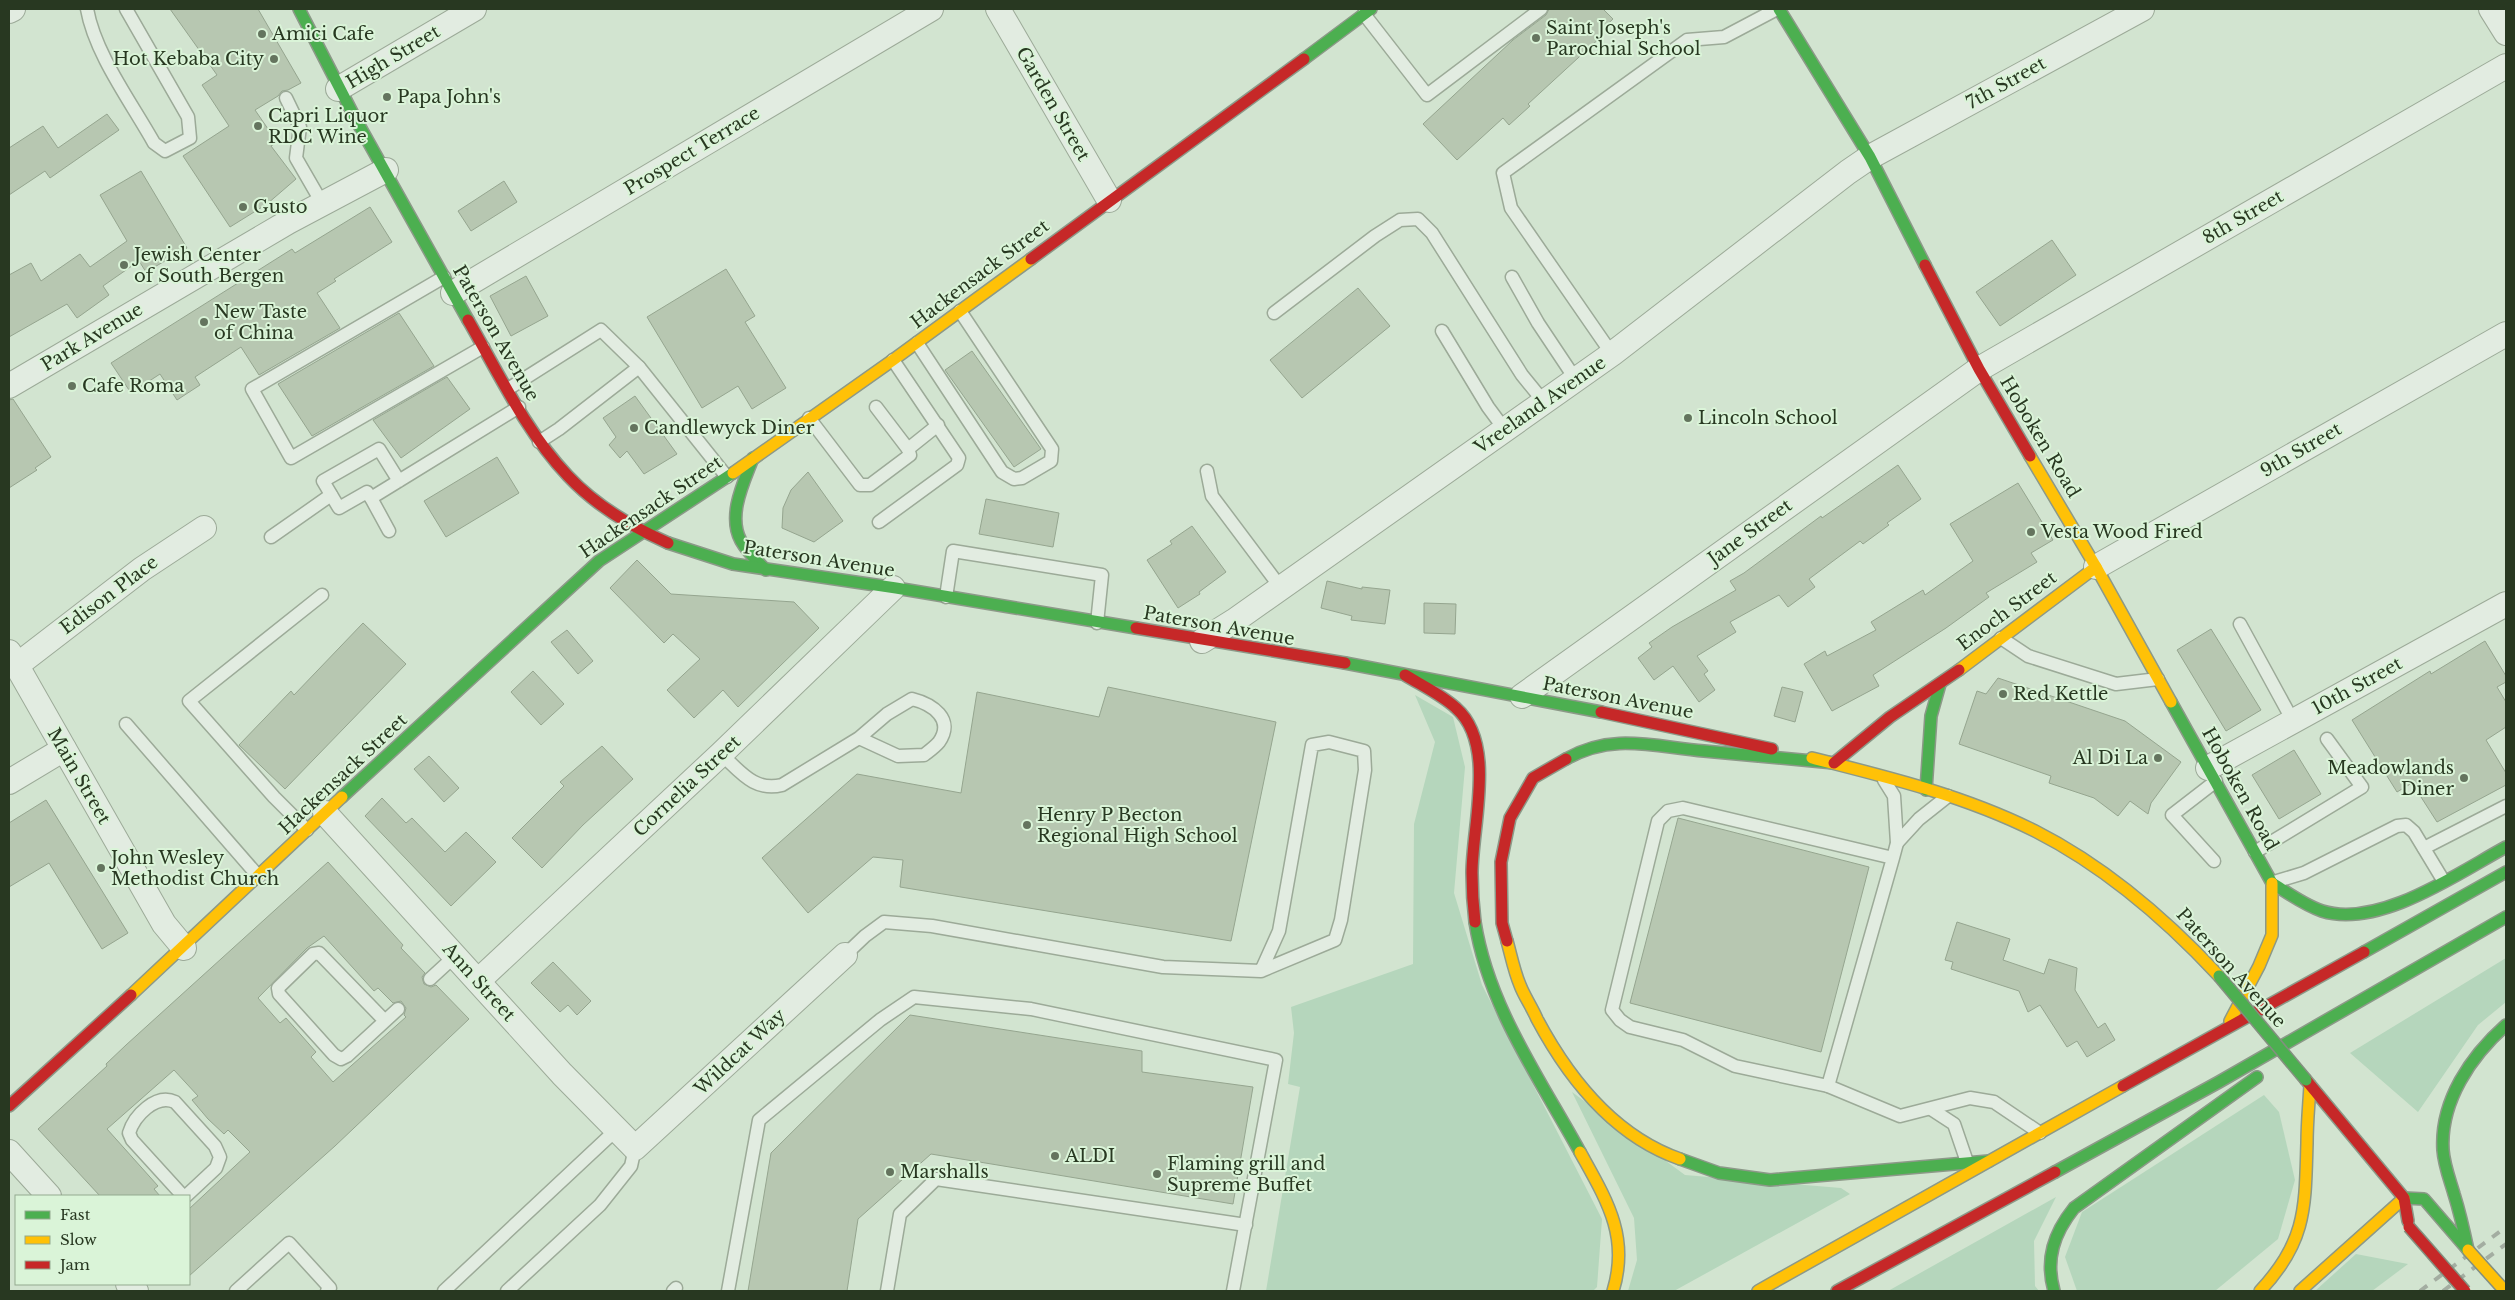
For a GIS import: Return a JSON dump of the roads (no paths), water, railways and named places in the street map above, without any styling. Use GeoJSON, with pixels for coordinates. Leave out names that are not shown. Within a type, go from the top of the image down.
{"type":"FeatureCollection","features":[{"type":"Feature","properties":{"kind":"main road","name":"Paterson Avenue"},"geometry":{"type":"LineString","coordinates":[[299,9],[338,89],[386,170],[483,347],[539,442],[578,486],[609,512],[642,533],[707,558],[766,570],[893,588],[1406,675],[1702,732],[1834,763],[1948,796],[2031,829],[2087,861],[2162,918],[2219,976],[2404,1198]]}},
{"type":"Feature","properties":{"kind":"main road","name":"Hoboken Road"},"geometry":{"type":"LineString","coordinates":[[1778,9],[1870,157],[1979,369],[2096,567],[2272,882]]}},
{"type":"Feature","properties":{"kind":"main road","name":"Hackensack Street"},"geometry":{"type":"LineString","coordinates":[[9,1106],[184,948],[325,813],[598,561],[727,477],[917,343],[1108,200],[1368,12]]}},
{"type":"Feature","properties":{"kind":"main road"},"geometry":{"type":"LineString","coordinates":[[753,458],[739,496],[736,517],[739,538],[766,570]]}},
{"type":"Feature","properties":{"kind":"main road","name":"Enoch Street"},"geometry":{"type":"LineString","coordinates":[[1834,763],[1890,717],[1940,684],[2096,567]]}},
{"type":"Feature","properties":{"kind":"main road"},"geometry":{"type":"LineString","coordinates":[[1406,675],[1457,708],[1473,731],[1479,757],[1480,790],[1472,872],[1474,913],[1480,954],[1500,1007],[1612,1212],[1619,1237],[1620,1254],[1614,1291]]}},
{"type":"Feature","properties":{"kind":"main road"},"geometry":{"type":"LineString","coordinates":[[1926,790],[1931,716],[1940,684]]}},
{"type":"Feature","properties":{"kind":"main road"},"geometry":{"type":"LineString","coordinates":[[1834,763],[1689,750],[1641,742],[1603,745],[1569,757],[1533,778],[1510,818],[1501,862],[1502,923],[1520,985],[1556,1054],[1589,1097],[1624,1129],[1665,1154],[1719,1173],[1770,1180],[1829,1177],[1967,1162],[1988,1162]]}},
{"type":"Feature","properties":{"kind":"main road"},"geometry":{"type":"LineString","coordinates":[[2272,882],[2304,903],[2329,913],[2354,914],[2385,908],[2422,893],[2506,847]]}},
{"type":"Feature","properties":{"kind":"main road"},"geometry":{"type":"LineString","coordinates":[[1758,1291],[2228,1026],[2506,872]]}},
{"type":"Feature","properties":{"kind":"main road"},"geometry":{"type":"LineString","coordinates":[[2228,1026],[2259,966],[2272,935],[2272,882]]}},
{"type":"Feature","properties":{"kind":"main road"},"geometry":{"type":"LineString","coordinates":[[1837,1291],[2218,1082],[2506,917]]}},
{"type":"Feature","properties":{"kind":"main road"},"geometry":{"type":"LineString","coordinates":[[2054,1291],[2050,1270],[2053,1243],[2065,1218],[2074,1208],[2388,983]]}},
{"type":"Feature","properties":{"kind":"main road"},"geometry":{"type":"LineString","coordinates":[[2468,1250],[2452,1183],[2444,1164],[2442,1148],[2452,1100],[2467,1067],[2491,1037],[2506,1025]]}},
{"type":"Feature","properties":{"kind":"main road"},"geometry":{"type":"LineString","coordinates":[[2260,1291],[2280,1268],[2291,1249],[2304,1214],[2309,1177],[2307,1162],[2308,1083]]}},
{"type":"Feature","properties":{"kind":"main road"},"geometry":{"type":"LineString","coordinates":[[2404,1198],[2409,1227],[2465,1291]]}},
{"type":"Feature","properties":{"kind":"main road"},"geometry":{"type":"LineString","coordinates":[[2300,1291],[2404,1198],[2424,1199],[2505,1291]]}},
{"type":"Feature","properties":{"kind":"street"},"geometry":{"type":"LineString","coordinates":[[9,11],[13,9]]}},
{"type":"Feature","properties":{"kind":"street","name":"High Street"},"geometry":{"type":"LineString","coordinates":[[338,89],[474,9]]}},
{"type":"Feature","properties":{"kind":"street","name":"Prospect Terrace"},"geometry":{"type":"LineString","coordinates":[[448,285],[931,9]]}},
{"type":"Feature","properties":{"kind":"street","name":"Garden Street"},"geometry":{"type":"LineString","coordinates":[[998,9],[1108,200]]}},
{"type":"Feature","properties":{"kind":"street","name":"7th Street"},"geometry":{"type":"LineString","coordinates":[[1870,157],[2142,9]]}},
{"type":"Feature","properties":{"kind":"street"},"geometry":{"type":"LineString","coordinates":[[2491,9],[2506,33]]}},
{"type":"Feature","properties":{"kind":"street","name":"8th Street"},"geometry":{"type":"LineString","coordinates":[[1979,369],[2506,66]]}},
{"type":"Feature","properties":{"kind":"street","name":"Vreeland Avenue"},"geometry":{"type":"LineString","coordinates":[[1202,641],[1281,588],[1612,354],[1870,157]]}},
{"type":"Feature","properties":{"kind":"street","name":"Park Avenue"},"geometry":{"type":"LineString","coordinates":[[9,386],[279,226],[386,170]]}},
{"type":"Feature","properties":{"kind":"street","name":"9th Street"},"geometry":{"type":"LineString","coordinates":[[2096,567],[2506,334]]}},
{"type":"Feature","properties":{"kind":"street","name":"Jane Street"},"geometry":{"type":"LineString","coordinates":[[1522,696],[1979,369]]}},
{"type":"Feature","properties":{"kind":"street","name":"Edison Place"},"geometry":{"type":"LineString","coordinates":[[13,659],[204,528]]}},
{"type":"Feature","properties":{"kind":"street","name":"Cornelia Street"},"geometry":{"type":"LineString","coordinates":[[478,981],[721,754],[893,588]]}},
{"type":"Feature","properties":{"kind":"street","name":"10th Street"},"geometry":{"type":"LineString","coordinates":[[2212,775],[2293,721],[2506,604]]}},
{"type":"Feature","properties":{"kind":"street","name":"Main Street"},"geometry":{"type":"LineString","coordinates":[[13,659],[164,924],[184,948]]}},
{"type":"Feature","properties":{"kind":"street"},"geometry":{"type":"LineString","coordinates":[[9,782],[64,749]]}},
{"type":"Feature","properties":{"kind":"street","name":"Ann Street"},"geometry":{"type":"LineString","coordinates":[[325,813],[478,981],[616,1130],[635,1148]]}},
{"type":"Feature","properties":{"kind":"street","name":"Wildcat Way"},"geometry":{"type":"LineString","coordinates":[[635,1148],[845,955]]}},
{"type":"Feature","properties":{"kind":"street"},"geometry":{"type":"LineString","coordinates":[[9,1152],[48,1195]]}},
{"type":"Feature","properties":{"kind":"lane"},"geometry":{"type":"LineString","coordinates":[[87,9],[90,28],[104,56],[154,142],[165,151],[190,138],[188,117],[126,9]]}},
{"type":"Feature","properties":{"kind":"lane"},"geometry":{"type":"LineString","coordinates":[[1368,12],[1427,95],[1542,9]]}},
{"type":"Feature","properties":{"kind":"lane"},"geometry":{"type":"LineString","coordinates":[[1612,354],[1511,208],[1503,173],[1687,40],[1724,37],[1778,9]]}},
{"type":"Feature","properties":{"kind":"lane"},"geometry":{"type":"LineString","coordinates":[[286,98],[300,127],[296,158],[322,204]]}},
{"type":"Feature","properties":{"kind":"lane"},"geometry":{"type":"LineString","coordinates":[[1274,313],[1375,236],[1400,220],[1418,219],[1432,233],[1522,375],[1544,402]]}},
{"type":"Feature","properties":{"kind":"lane"},"geometry":{"type":"LineString","coordinates":[[1512,277],[1538,323],[1576,380]]}},
{"type":"Feature","properties":{"kind":"lane"},"geometry":{"type":"LineString","coordinates":[[448,285],[252,389],[291,458],[483,347]]}},
{"type":"Feature","properties":{"kind":"lane"},"geometry":{"type":"LineString","coordinates":[[917,343],[1002,472],[1014,480],[1022,478],[1051,461],[1052,449],[960,311]]}},
{"type":"Feature","properties":{"kind":"lane"},"geometry":{"type":"LineString","coordinates":[[508,388],[600,330],[639,367],[727,477]]}},
{"type":"Feature","properties":{"kind":"lane"},"geometry":{"type":"LineString","coordinates":[[1442,331],[1488,407],[1505,430]]}},
{"type":"Feature","properties":{"kind":"lane"},"geometry":{"type":"LineString","coordinates":[[879,522],[957,465],[959,458],[893,360]]}},
{"type":"Feature","properties":{"kind":"lane"},"geometry":{"type":"LineString","coordinates":[[539,442],[559,429],[639,367]]}},
{"type":"Feature","properties":{"kind":"lane"},"geometry":{"type":"LineString","coordinates":[[371,498],[519,407]]}},
{"type":"Feature","properties":{"kind":"lane"},"geometry":{"type":"LineString","coordinates":[[809,418],[860,485],[870,485],[910,455],[908,449],[876,407]]}},
{"type":"Feature","properties":{"kind":"lane"},"geometry":{"type":"LineString","coordinates":[[908,449],[938,425]]}},
{"type":"Feature","properties":{"kind":"lane"},"geometry":{"type":"LineString","coordinates":[[389,531],[367,492],[339,508],[323,481],[379,449],[399,481]]}},
{"type":"Feature","properties":{"kind":"lane"},"geometry":{"type":"LineString","coordinates":[[1207,471],[1212,496],[1281,588]]}},
{"type":"Feature","properties":{"kind":"lane"},"geometry":{"type":"LineString","coordinates":[[271,537],[331,495]]}},
{"type":"Feature","properties":{"kind":"lane"},"geometry":{"type":"LineString","coordinates":[[946,597],[953,551],[1102,575],[1097,623]]}},
{"type":"Feature","properties":{"kind":"lane"},"geometry":{"type":"LineString","coordinates":[[308,830],[274,798],[189,702],[322,594]]}},
{"type":"Feature","properties":{"kind":"lane"},"geometry":{"type":"LineString","coordinates":[[2240,624],[2293,721]]}},
{"type":"Feature","properties":{"kind":"lane"},"geometry":{"type":"LineString","coordinates":[[2001,638],[2028,656],[2116,684],[2158,679]]}},
{"type":"Feature","properties":{"kind":"lane"},"geometry":{"type":"LineString","coordinates":[[721,754],[752,782],[769,788],[782,785],[859,738],[887,714],[912,699],[927,702],[938,710],[944,726],[939,741],[924,755],[898,756],[859,738]]}},
{"type":"Feature","properties":{"kind":"lane"},"geometry":{"type":"LineString","coordinates":[[126,724],[259,877]]}},
{"type":"Feature","properties":{"kind":"lane"},"geometry":{"type":"LineString","coordinates":[[2255,852],[2362,787],[2327,739]]}},
{"type":"Feature","properties":{"kind":"lane"},"geometry":{"type":"LineString","coordinates":[[845,955],[865,936],[884,922],[932,926],[1162,968],[1261,971],[1335,940],[1341,920],[1365,770],[1364,751],[1329,742],[1312,745],[1279,932],[1261,971]]}},
{"type":"Feature","properties":{"kind":"lane"},"geometry":{"type":"LineString","coordinates":[[2212,775],[2172,815],[2214,861]]}},
{"type":"Feature","properties":{"kind":"lane"},"geometry":{"type":"LineString","coordinates":[[1828,1086],[1897,843],[1894,796],[1882,777]]}},
{"type":"Feature","properties":{"kind":"lane"},"geometry":{"type":"LineString","coordinates":[[1897,843],[1919,819],[1948,796]]}},
{"type":"Feature","properties":{"kind":"lane"},"geometry":{"type":"LineString","coordinates":[[2424,848],[2506,806]]}},
{"type":"Feature","properties":{"kind":"lane"},"geometry":{"type":"LineString","coordinates":[[1893,858],[1683,808],[1668,811],[1658,821],[1612,1010],[1620,1020],[1630,1027],[1683,1040],[1735,1066],[1828,1086],[1900,1116],[1970,1098],[1994,1102],[2040,1133]]}},
{"type":"Feature","properties":{"kind":"lane"},"geometry":{"type":"LineString","coordinates":[[2272,882],[2304,873],[2397,826],[2406,825],[2414,832],[2443,880]]}},
{"type":"Feature","properties":{"kind":"lane"},"geometry":{"type":"LineString","coordinates":[[384,1021],[319,953],[313,954],[278,988],[279,994],[334,1055],[341,1059],[347,1056],[398,1009]]}},
{"type":"Feature","properties":{"kind":"lane"},"geometry":{"type":"LineString","coordinates":[[430,979],[455,956]]}},
{"type":"Feature","properties":{"kind":"lane"},"geometry":{"type":"LineString","coordinates":[[728,1291],[759,1120],[880,1020],[914,997],[1031,1009],[1276,1060],[1234,1291]]}},
{"type":"Feature","properties":{"kind":"lane"},"geometry":{"type":"LineString","coordinates":[[183,1195],[132,1140],[129,1133],[131,1124],[157,1100],[166,1098],[175,1102],[215,1146],[220,1157],[216,1168],[185,1195]]}},
{"type":"Feature","properties":{"kind":"lane"},"geometry":{"type":"LineString","coordinates":[[1931,1109],[1954,1124],[1967,1162]]}},
{"type":"Feature","properties":{"kind":"lane"},"geometry":{"type":"LineString","coordinates":[[444,1291],[616,1130]]}},
{"type":"Feature","properties":{"kind":"lane"},"geometry":{"type":"LineString","coordinates":[[507,1291],[600,1205],[632,1166],[635,1148]]}},
{"type":"Feature","properties":{"kind":"lane"},"geometry":{"type":"LineString","coordinates":[[887,1291],[900,1214],[936,1179],[1246,1225]]}},
{"type":"Feature","properties":{"kind":"lane"},"geometry":{"type":"LineString","coordinates":[[236,1291],[289,1243],[330,1288],[327,1291]]}},
{"type":"Feature","properties":{"kind":"railway"},"geometry":{"type":"LineString","coordinates":[[2420,1291],[2506,1227]]}},
{"type":"Feature","properties":{"kind":"railway"},"geometry":{"type":"LineString","coordinates":[[2443,1291],[2506,1244]]}},
{"type":"Feature","properties":{"kind":"place","name":"Amici Cafe"},"geometry":{"type":"Point","coordinates":[262,34]}},
{"type":"Feature","properties":{"kind":"place","name":"Saint Joseph's Parochial School"},"geometry":{"type":"Point","coordinates":[1536,38]}},
{"type":"Feature","properties":{"kind":"place","name":"Hot Kebaba City"},"geometry":{"type":"Point","coordinates":[274,59]}},
{"type":"Feature","properties":{"kind":"place","name":"Papa John's"},"geometry":{"type":"Point","coordinates":[387,97]}},
{"type":"Feature","properties":{"kind":"place","name":"Capri Liquor RDC Wine"},"geometry":{"type":"Point","coordinates":[258,126]}},
{"type":"Feature","properties":{"kind":"place","name":"Gusto"},"geometry":{"type":"Point","coordinates":[243,207]}},
{"type":"Feature","properties":{"kind":"place","name":"Jewish Center of South Bergen"},"geometry":{"type":"Point","coordinates":[124,265]}},
{"type":"Feature","properties":{"kind":"place","name":"New Taste of China"},"geometry":{"type":"Point","coordinates":[204,322]}},
{"type":"Feature","properties":{"kind":"place","name":"Cafe Roma"},"geometry":{"type":"Point","coordinates":[72,386]}},
{"type":"Feature","properties":{"kind":"place","name":"Lincoln School"},"geometry":{"type":"Point","coordinates":[1688,418]}},
{"type":"Feature","properties":{"kind":"place","name":"Candlewyck Diner"},"geometry":{"type":"Point","coordinates":[634,428]}},
{"type":"Feature","properties":{"kind":"place","name":"Vesta Wood Fired"},"geometry":{"type":"Point","coordinates":[2031,532]}},
{"type":"Feature","properties":{"kind":"place","name":"Red Kettle"},"geometry":{"type":"Point","coordinates":[2003,694]}},
{"type":"Feature","properties":{"kind":"place","name":"Al Di La"},"geometry":{"type":"Point","coordinates":[2158,758]}},
{"type":"Feature","properties":{"kind":"place","name":"Meadowlands Diner"},"geometry":{"type":"Point","coordinates":[2464,778]}},
{"type":"Feature","properties":{"kind":"place","name":"Henry P Becton Regional High School"},"geometry":{"type":"Point","coordinates":[1027,825]}},
{"type":"Feature","properties":{"kind":"place","name":"John Wesley Methodist Church"},"geometry":{"type":"Point","coordinates":[101,868]}},
{"type":"Feature","properties":{"kind":"place","name":"ALDI"},"geometry":{"type":"Point","coordinates":[1055,1156]}},
{"type":"Feature","properties":{"kind":"place","name":"Marshalls"},"geometry":{"type":"Point","coordinates":[890,1172]}},
{"type":"Feature","properties":{"kind":"place","name":"Flaming grill and Supreme Buffet"},"geometry":{"type":"Point","coordinates":[1157,1174]}}]}
